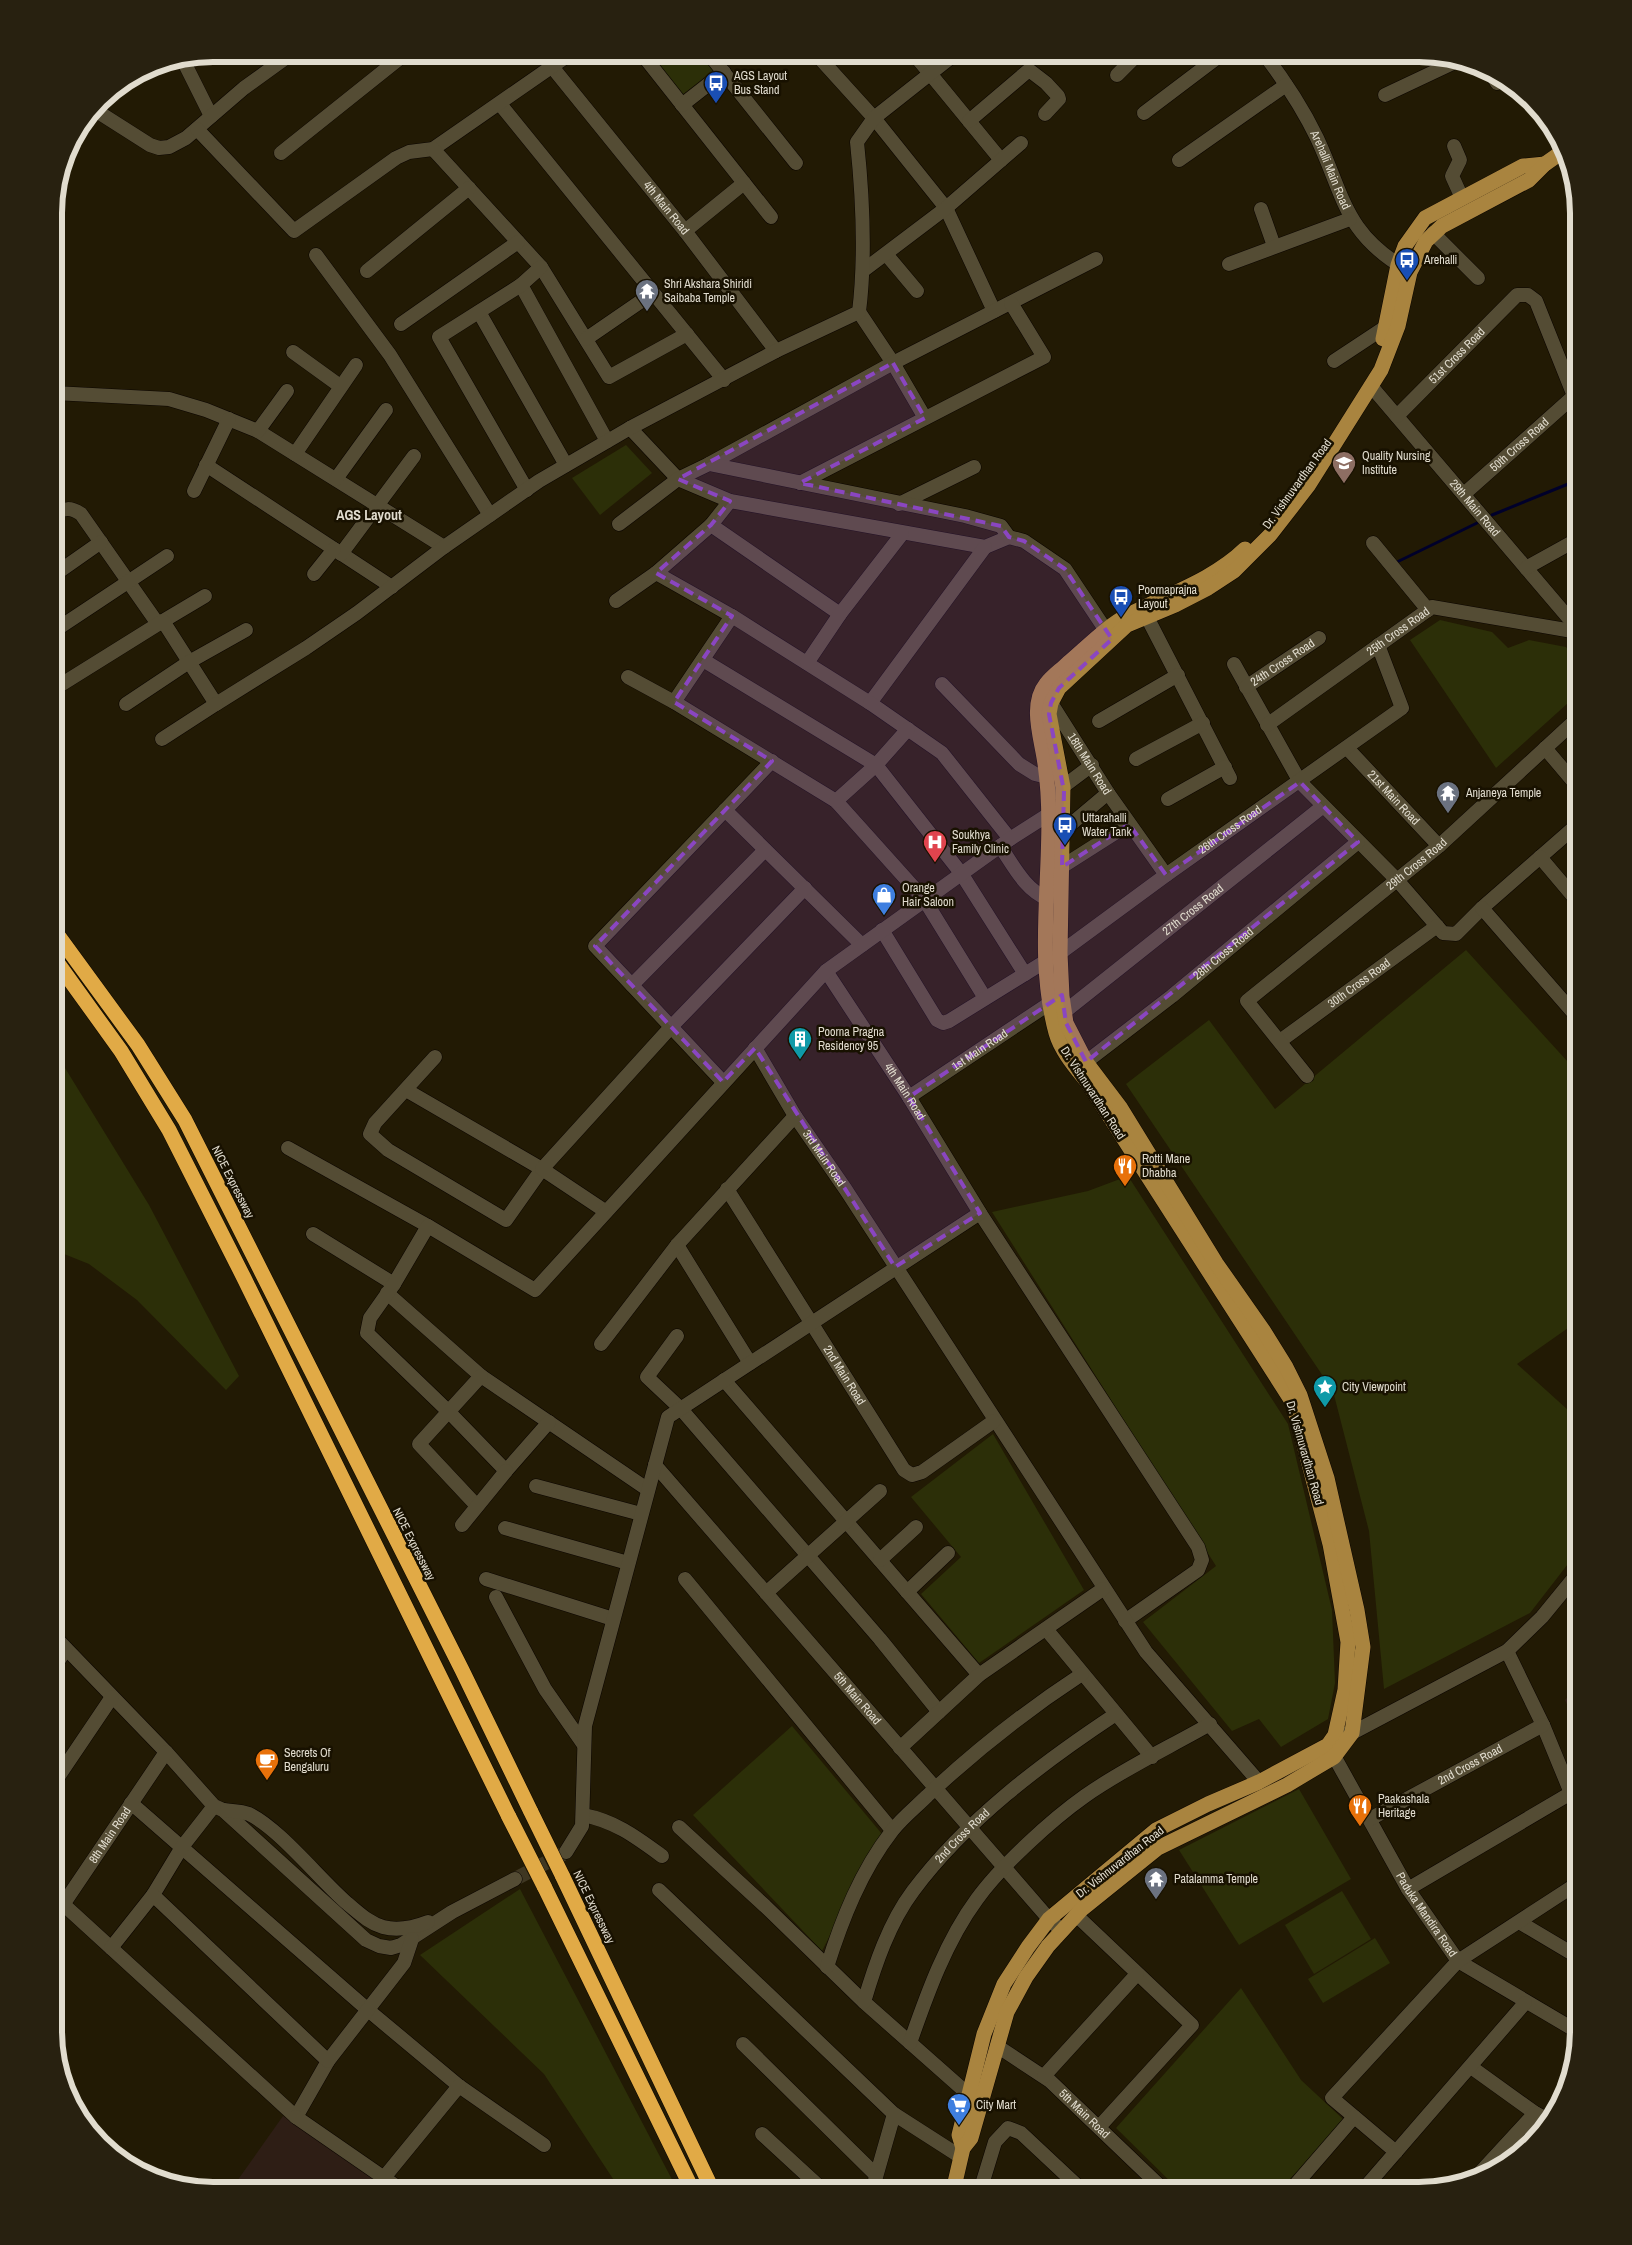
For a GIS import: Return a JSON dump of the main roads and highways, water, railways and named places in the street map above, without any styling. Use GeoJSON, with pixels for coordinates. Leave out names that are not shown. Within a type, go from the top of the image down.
{"type":"FeatureCollection","features":[{"type":"Feature","properties":{"kind":"highway","name":"NICE Expressway"},"geometry":{"type":"LineString","coordinates":[[63,942],[138,1045],[185,1120],[462,1670],[709,2182]]}},
{"type":"Feature","properties":{"kind":"highway"},"geometry":{"type":"LineString","coordinates":[[63,970],[121,1051],[169,1130],[244,1278],[689,2182]]}},
{"type":"Feature","properties":{"kind":"main road","name":"Dr. Vishnuvardhan Road"},"geometry":{"type":"LineString","coordinates":[[955,2182],[962,2153],[971,2138],[1010,2005],[1026,1977],[1062,1931],[1076,1915],[1158,1848],[1287,1785],[1332,1745],[1345,1690],[1348,1642],[1330,1544],[1293,1403],[1088,1084],[1066,1054],[1056,1034],[1050,1003],[1063,866],[1064,805],[1063,787],[1049,714],[1051,703],[1059,688],[1128,614],[1192,585],[1238,555],[1267,527],[1328,443],[1378,356],[1404,268],[1433,233],[1529,180],[1545,164],[1558,155]]}},
{"type":"Feature","properties":{"kind":"main road","name":"Dr. Vishnuvardhan Road"},"geometry":{"type":"LineString","coordinates":[[962,2153],[958,2135],[984,2034],[1004,1984],[1049,1919],[1156,1830],[1208,1804],[1259,1782],[1352,1734],[1363,1647],[1327,1478],[1300,1395],[1263,1330],[1216,1263],[1120,1107],[1086,1062],[1074,1041],[1063,1013],[1053,956],[1048,899],[1047,777],[1037,714],[1038,697],[1046,684],[1109,634],[1147,618],[1208,588],[1246,561],[1295,505],[1371,386],[1388,355],[1400,319],[1405,246],[1425,218],[1523,166],[1545,164]]}},
{"type":"Feature","properties":{"kind":"waterway"},"geometry":{"type":"LineString","coordinates":[[1492,515],[1570,483]]}},
{"type":"Feature","properties":{"kind":"waterway"},"geometry":{"type":"LineString","coordinates":[[1397,562],[1477,523]]}},
{"type":"Feature","properties":{"kind":"tunnel"},"geometry":{"type":"LineString","coordinates":[[515,1879],[563,1854]]}},
{"type":"Feature","properties":{"kind":"place","name":"AGS Layout Bus Stand"},"geometry":{"type":"Point","coordinates":[716,104]}},
{"type":"Feature","properties":{"kind":"place","name":"Arehalli"},"geometry":{"type":"Point","coordinates":[1407,281]}},
{"type":"Feature","properties":{"kind":"place","name":"Shri Akshara Shiridi Saibaba Temple"},"geometry":{"type":"Point","coordinates":[647,312]}},
{"type":"Feature","properties":{"kind":"place","name":"Quality Nursing Institute"},"geometry":{"type":"Point","coordinates":[1344,484]}},
{"type":"Feature","properties":{"kind":"place","name":"Poornaprajna Layout"},"geometry":{"type":"Point","coordinates":[1121,618]}},
{"type":"Feature","properties":{"kind":"place","name":"Anjaneya Temple"},"geometry":{"type":"Point","coordinates":[1448,814]}},
{"type":"Feature","properties":{"kind":"place","name":"Uttarahalli Water Tank"},"geometry":{"type":"Point","coordinates":[1065,846]}},
{"type":"Feature","properties":{"kind":"place","name":"Soukhya Family Clinic"},"geometry":{"type":"Point","coordinates":[935,863]}},
{"type":"Feature","properties":{"kind":"place","name":"Orange Hair Saloon"},"geometry":{"type":"Point","coordinates":[884,916]}},
{"type":"Feature","properties":{"kind":"place","name":"Poorna Pragna Residency 95"},"geometry":{"type":"Point","coordinates":[800,1060]}},
{"type":"Feature","properties":{"kind":"place","name":"Rotti Mane Dhabha"},"geometry":{"type":"Point","coordinates":[1125,1187]}},
{"type":"Feature","properties":{"kind":"place","name":"City Viewpoint"},"geometry":{"type":"Point","coordinates":[1325,1408]}},
{"type":"Feature","properties":{"kind":"place","name":"Secrets Of Bengaluru"},"geometry":{"type":"Point","coordinates":[267,1781]}},
{"type":"Feature","properties":{"kind":"place","name":"Paakashala Heritage"},"geometry":{"type":"Point","coordinates":[1360,1827]}},
{"type":"Feature","properties":{"kind":"place","name":"Patalamma Temple"},"geometry":{"type":"Point","coordinates":[1156,1900]}},
{"type":"Feature","properties":{"kind":"place","name":"City Mart"},"geometry":{"type":"Point","coordinates":[959,2126]}},
{"type":"Feature","properties":{"kind":"district","name":"AGS Layout"},"geometry":{"type":"Point","coordinates":[369,515]}}]}
